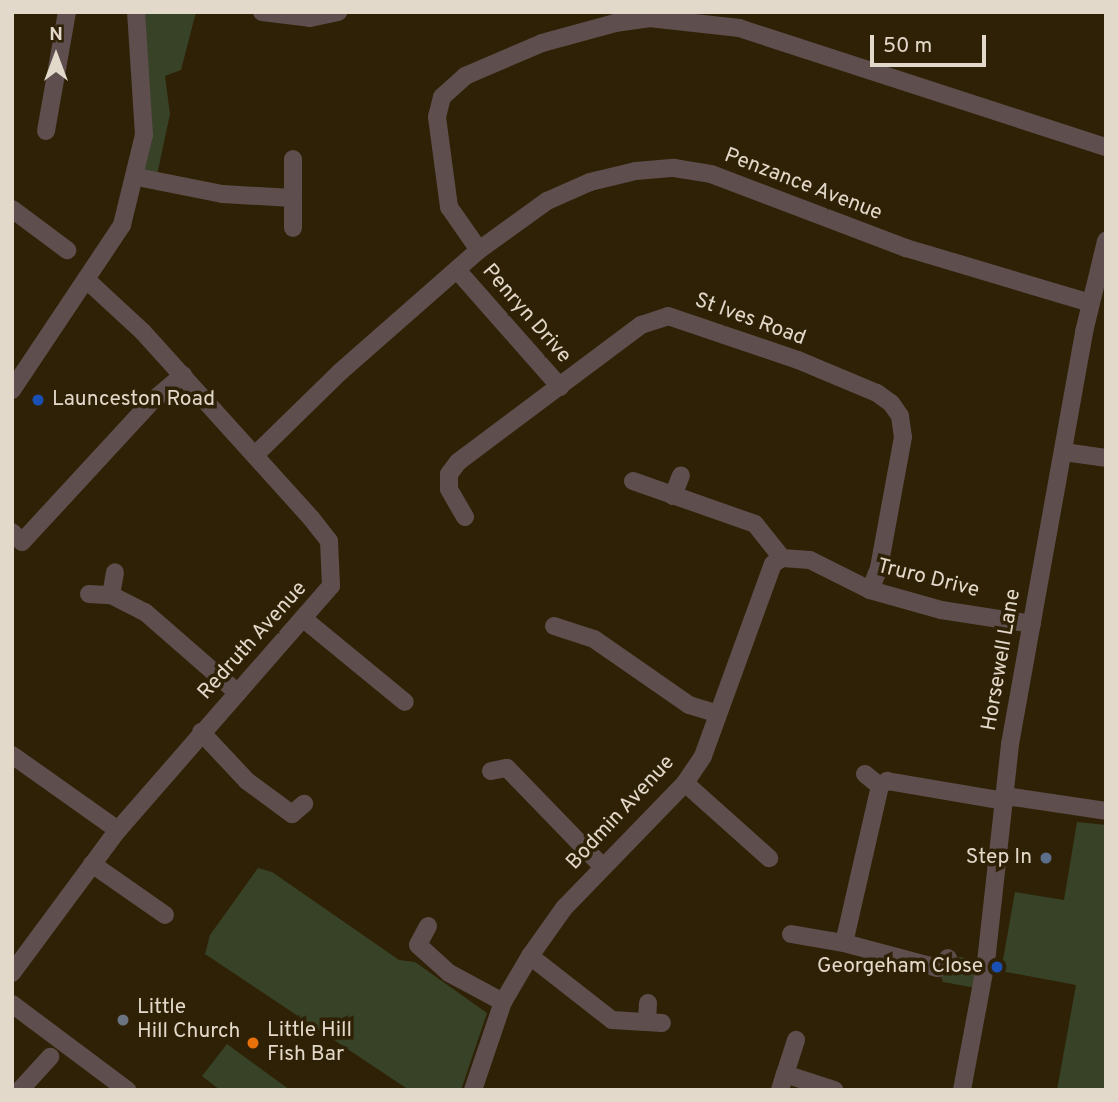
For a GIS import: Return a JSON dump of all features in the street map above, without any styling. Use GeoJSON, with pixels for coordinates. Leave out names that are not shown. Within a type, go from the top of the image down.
{"type":"FeatureCollection","features":[{"type":"Feature","properties":{"kind":"street"},"geometry":{"type":"LineString","coordinates":[[46,131],[66,12]]}},
{"type":"Feature","properties":{"kind":"street"},"geometry":{"type":"LineString","coordinates":[[12,390],[88,281],[122,225],[137,177],[144,135],[136,12]]}},
{"type":"Feature","properties":{"kind":"street"},"geometry":{"type":"LineString","coordinates":[[262,12],[310,18],[338,12]]}},
{"type":"Feature","properties":{"kind":"street"},"geometry":{"type":"LineString","coordinates":[[479,250],[449,207],[440,163],[437,117],[442,97],[456,82],[542,43],[615,23],[649,18],[741,20],[1106,147]]}},
{"type":"Feature","properties":{"kind":"street"},"geometry":{"type":"LineString","coordinates":[[293,159],[293,228]]}},
{"type":"Feature","properties":{"kind":"street","name":"Penzance Avenue"},"geometry":{"type":"LineString","coordinates":[[255,455],[340,372],[479,250],[547,201],[590,182],[674,168],[711,174],[906,248],[1090,303]]}},
{"type":"Feature","properties":{"kind":"street"},"geometry":{"type":"LineString","coordinates":[[137,177],[222,194],[292,198]]}},
{"type":"Feature","properties":{"kind":"street"},"geometry":{"type":"LineString","coordinates":[[12,209],[67,250]]}},
{"type":"Feature","properties":{"kind":"street","name":"Horsewell Lane"},"geometry":{"type":"LineString","coordinates":[[962,1090],[986,962],[1005,798],[1032,624],[1090,303],[1106,241]]}},
{"type":"Feature","properties":{"kind":"street","name":"Penryn Drive"},"geometry":{"type":"LineString","coordinates":[[457,270],[561,387]]}},
{"type":"Feature","properties":{"kind":"street","name":"Redruth Avenue"},"geometry":{"type":"LineString","coordinates":[[12,974],[118,830],[201,732],[305,620],[331,586],[329,541],[183,375],[88,281]]}},
{"type":"Feature","properties":{"kind":"street","name":"St Ives Road"},"geometry":{"type":"LineString","coordinates":[[465,517],[449,489],[449,474],[458,462],[641,325],[668,316],[697,322],[877,393],[900,415],[903,437],[879,568],[870,590]]}},
{"type":"Feature","properties":{"kind":"street"},"geometry":{"type":"LineString","coordinates":[[22,542],[150,402],[183,375]]}},
{"type":"Feature","properties":{"kind":"street"},"geometry":{"type":"LineString","coordinates":[[1064,452],[1106,458]]}},
{"type":"Feature","properties":{"kind":"street"},"geometry":{"type":"LineString","coordinates":[[673,496],[681,475]]}},
{"type":"Feature","properties":{"kind":"street"},"geometry":{"type":"LineString","coordinates":[[633,481],[755,524],[782,558]]}},
{"type":"Feature","properties":{"kind":"street","name":"Truro Drive"},"geometry":{"type":"LineString","coordinates":[[782,558],[810,560],[870,590],[941,610],[1032,624]]}},
{"type":"Feature","properties":{"kind":"street","name":"Bodmin Avenue"},"geometry":{"type":"LineString","coordinates":[[473,1090],[503,1002],[530,956],[601,865],[685,783],[703,757],[716,713],[738,668],[774,564],[782,558]]}},
{"type":"Feature","properties":{"kind":"street"},"geometry":{"type":"LineString","coordinates":[[111,595],[116,572]]}},
{"type":"Feature","properties":{"kind":"street"},"geometry":{"type":"LineString","coordinates":[[89,594],[111,595],[145,612],[238,693]]}},
{"type":"Feature","properties":{"kind":"street"},"geometry":{"type":"LineString","coordinates":[[305,620],[405,702]]}},
{"type":"Feature","properties":{"kind":"street"},"geometry":{"type":"LineString","coordinates":[[554,626],[594,639],[690,705],[716,713]]}},
{"type":"Feature","properties":{"kind":"street"},"geometry":{"type":"LineString","coordinates":[[201,732],[247,781],[292,814],[304,804]]}},
{"type":"Feature","properties":{"kind":"street"},"geometry":{"type":"LineString","coordinates":[[12,755],[118,830]]}},
{"type":"Feature","properties":{"kind":"street"},"geometry":{"type":"LineString","coordinates":[[504,766],[601,865]]}},
{"type":"Feature","properties":{"kind":"street"},"geometry":{"type":"LineString","coordinates":[[865,775],[880,786]]}},
{"type":"Feature","properties":{"kind":"street"},"geometry":{"type":"LineString","coordinates":[[844,943],[880,786],[887,781],[1106,811]]}},
{"type":"Feature","properties":{"kind":"street"},"geometry":{"type":"LineString","coordinates":[[685,783],[769,858]]}},
{"type":"Feature","properties":{"kind":"street"},"geometry":{"type":"LineString","coordinates":[[92,864],[165,915]]}},
{"type":"Feature","properties":{"kind":"street"},"geometry":{"type":"LineString","coordinates":[[428,926],[415,946],[449,973],[503,1002]]}},
{"type":"Feature","properties":{"kind":"street"},"geometry":{"type":"LineString","coordinates":[[791,934],[844,943],[943,969]]}},
{"type":"Feature","properties":{"kind":"street"},"geometry":{"type":"LineString","coordinates":[[530,956],[612,1020],[654,1022],[648,1003]]}},
{"type":"Feature","properties":{"kind":"street"},"geometry":{"type":"LineString","coordinates":[[12,1003],[127,1090]]}},
{"type":"Feature","properties":{"kind":"street"},"geometry":{"type":"LineString","coordinates":[[796,1040],[783,1082],[834,1090]]}},
{"type":"Feature","properties":{"kind":"street"},"geometry":{"type":"LineString","coordinates":[[20,1090],[50,1057]]}},
{"type":"Feature","properties":{"kind":"green space"},"geometry":{"type":"Polygon","coordinates":[[[136,12],[196,12],[181,70],[165,76],[170,114],[156,180],[137,177],[136,12]]]}},
{"type":"Feature","properties":{"kind":"green space"},"geometry":{"type":"Polygon","coordinates":[[[1077,822],[1106,825],[1106,1090],[1057,1090],[1076,985],[1001,971],[1015,892],[1064,900],[1077,822]]]}},
{"type":"Feature","properties":{"kind":"green space"},"geometry":{"type":"Polygon","coordinates":[[[258,868],[272,872],[399,960],[415,962],[487,1013],[461,1090],[409,1090],[205,954],[210,935],[258,868]]]}},
{"type":"Feature","properties":{"kind":"green space"},"geometry":{"type":"Polygon","coordinates":[[[960,957],[986,962],[982,989],[943,982],[938,968],[948,958],[960,957]]]}},
{"type":"Feature","properties":{"kind":"green space"},"geometry":{"type":"Polygon","coordinates":[[[227,1044],[290,1090],[220,1090],[202,1076],[227,1044]]]}},
{"type":"Feature","properties":{"kind":"place","name":"Launceston Road"},"geometry":{"type":"Point","coordinates":[38,400]}},
{"type":"Feature","properties":{"kind":"place","name":"Step In"},"geometry":{"type":"Point","coordinates":[1046,858]}},
{"type":"Feature","properties":{"kind":"place","name":"Georgeham Close"},"geometry":{"type":"Point","coordinates":[997,967]}},
{"type":"Feature","properties":{"kind":"place","name":"Little Hill Church"},"geometry":{"type":"Point","coordinates":[123,1020]}},
{"type":"Feature","properties":{"kind":"place","name":"Little Hill Fish Bar"},"geometry":{"type":"Point","coordinates":[253,1043]}}]}
